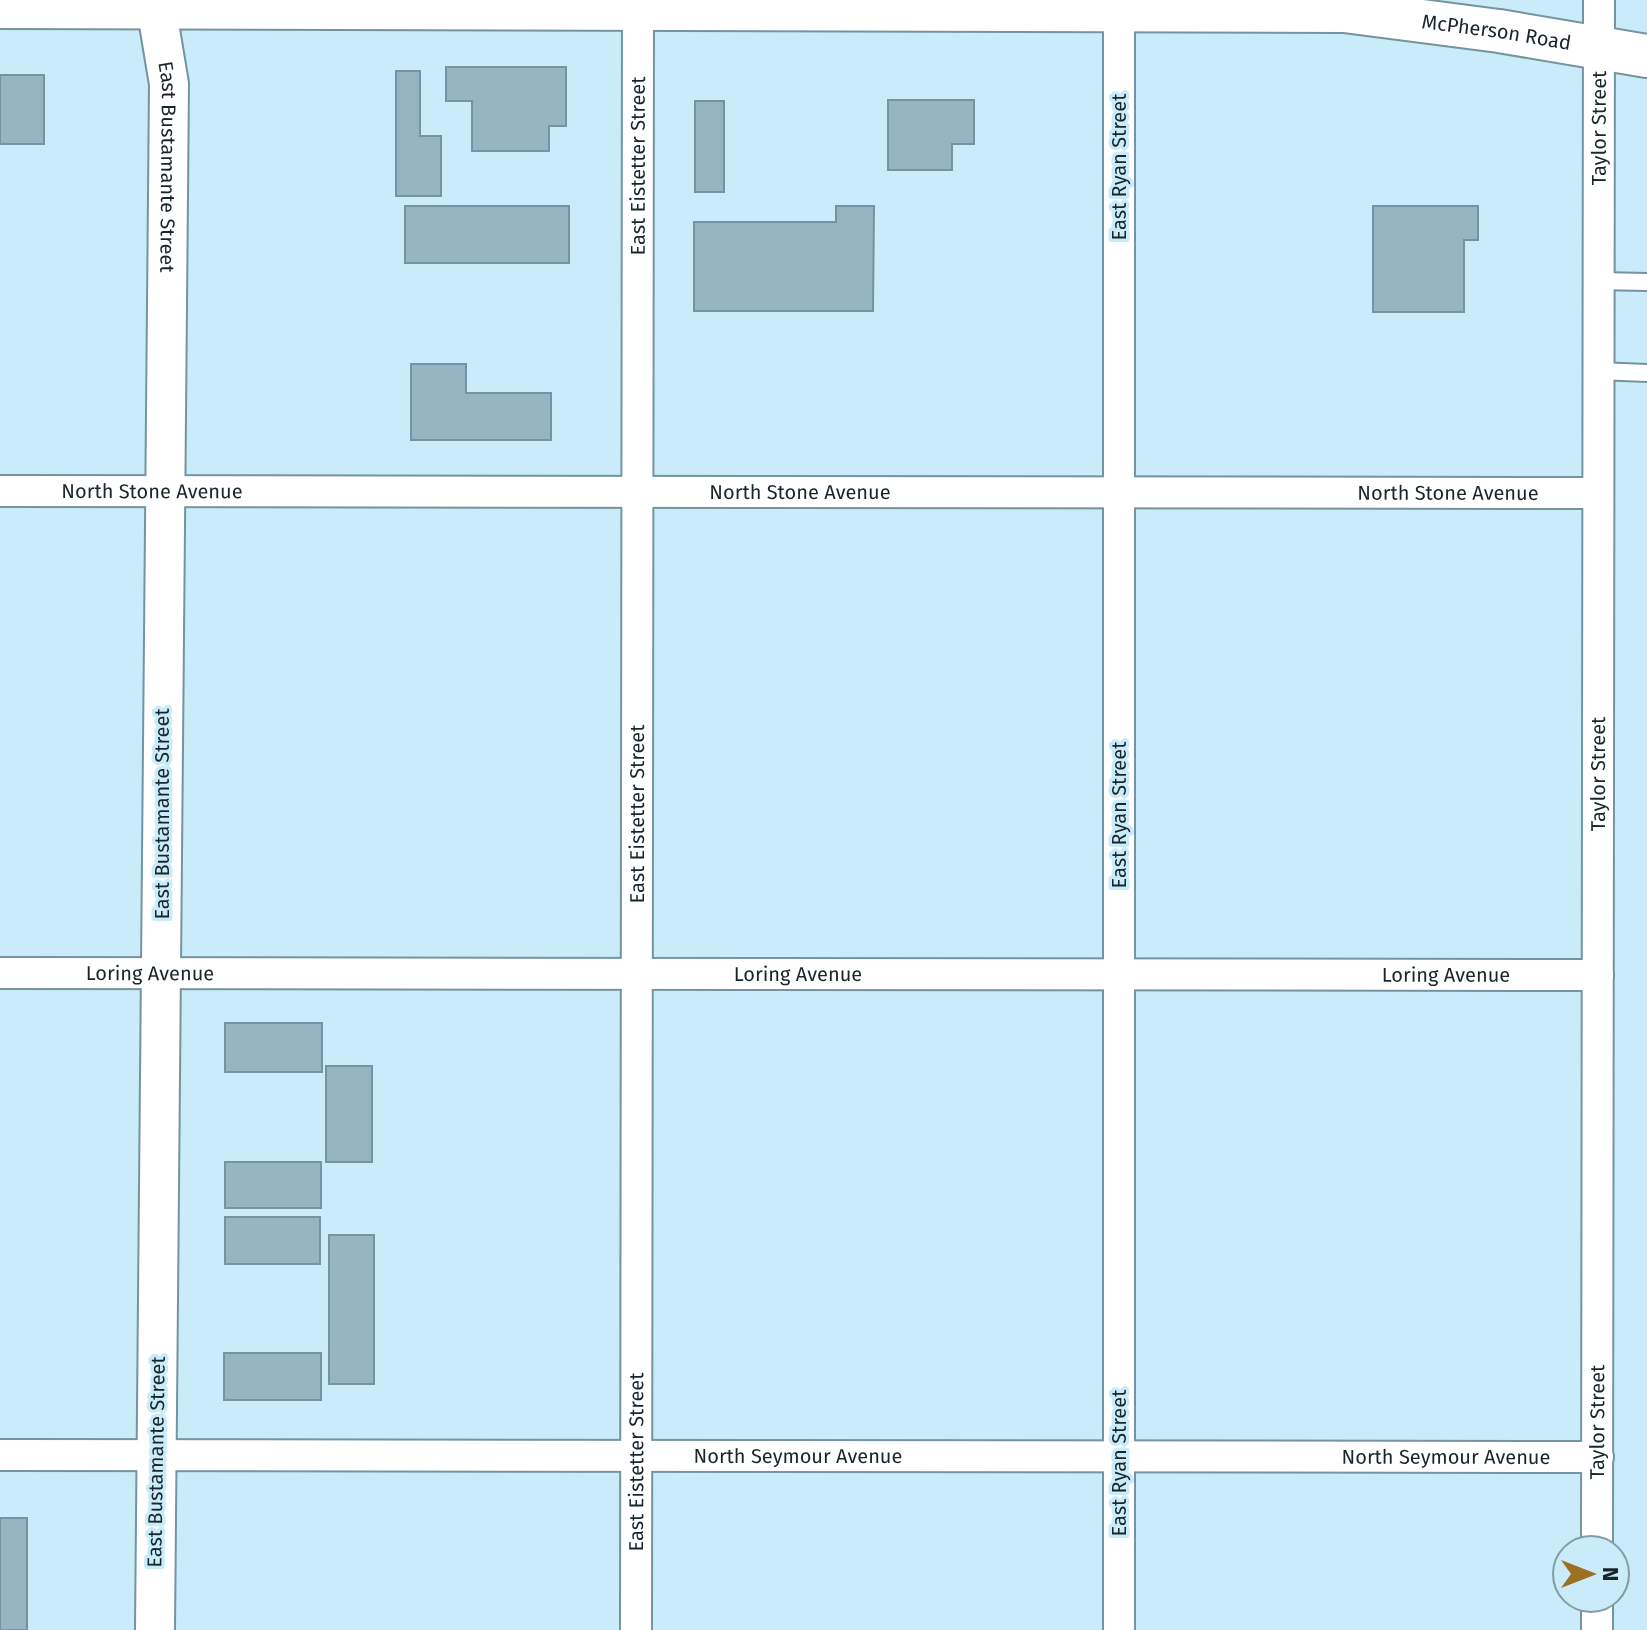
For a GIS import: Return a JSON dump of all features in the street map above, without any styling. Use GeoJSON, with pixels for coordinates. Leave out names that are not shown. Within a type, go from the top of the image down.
{"type":"FeatureCollection","features":[{"type":"Feature","properties":{"kind":"main road","name":"McPherson Road"},"geometry":{"type":"LineString","coordinates":[[0,7],[155,4],[1344,5],[1647,56]]}},
{"type":"Feature","properties":{"kind":"street","name":"Taylor Street"},"geometry":{"type":"LineString","coordinates":[[1597,1534],[1599,0]]}},
{"type":"Feature","properties":{"kind":"street","name":"East Bustamante Street"},"geometry":{"type":"LineString","coordinates":[[155,4],[169,84],[155,1630]]}},
{"type":"Feature","properties":{"kind":"street","name":"East Eistetter Street"},"geometry":{"type":"LineString","coordinates":[[636,1630],[638,4]]}},
{"type":"Feature","properties":{"kind":"street","name":"East Ryan Street"},"geometry":{"type":"LineString","coordinates":[[1119,5],[1119,1630]]}},
{"type":"Feature","properties":{"kind":"street","name":"North Stone Avenue"},"geometry":{"type":"LineString","coordinates":[[0,491],[1598,493]]}},
{"type":"Feature","properties":{"kind":"street","name":"Loring Avenue"},"geometry":{"type":"LineString","coordinates":[[0,973],[1598,975]]}},
{"type":"Feature","properties":{"kind":"street","name":"North Seymour Avenue"},"geometry":{"type":"LineString","coordinates":[[0,1455],[1598,1457]]}},
{"type":"Feature","properties":{"kind":"lane"},"geometry":{"type":"LineString","coordinates":[[1598,281],[1647,282]]}},
{"type":"Feature","properties":{"kind":"lane"},"geometry":{"type":"LineString","coordinates":[[1598,371],[1647,373]]}},
{"type":"Feature","properties":{"kind":"building"},"geometry":{"type":"Polygon","coordinates":[[[446,67],[566,67],[566,126],[549,126],[549,151],[472,151],[472,101],[446,101],[446,67]]]}},
{"type":"Feature","properties":{"kind":"building"},"geometry":{"type":"Polygon","coordinates":[[[396,71],[420,71],[420,136],[441,136],[441,196],[396,196],[396,71]]]}},
{"type":"Feature","properties":{"kind":"building"},"geometry":{"type":"Polygon","coordinates":[[[0,75],[44,75],[44,144],[0,144],[0,75]]]}},
{"type":"Feature","properties":{"kind":"building"},"geometry":{"type":"Polygon","coordinates":[[[888,100],[974,100],[974,144],[952,144],[952,170],[888,170],[888,100]]]}},
{"type":"Feature","properties":{"kind":"building"},"geometry":{"type":"Polygon","coordinates":[[[695,101],[724,101],[724,192],[695,192],[695,101]]]}},
{"type":"Feature","properties":{"kind":"building"},"geometry":{"type":"Polygon","coordinates":[[[405,206],[569,206],[569,263],[405,263],[405,206]]]}},
{"type":"Feature","properties":{"kind":"building"},"geometry":{"type":"Polygon","coordinates":[[[836,206],[874,206],[873,311],[694,311],[694,222],[836,222],[836,206]]]}},
{"type":"Feature","properties":{"kind":"building"},"geometry":{"type":"Polygon","coordinates":[[[1373,206],[1478,206],[1478,240],[1464,240],[1464,312],[1373,312],[1373,206]]]}},
{"type":"Feature","properties":{"kind":"building"},"geometry":{"type":"Polygon","coordinates":[[[411,364],[466,364],[466,393],[551,393],[551,440],[411,440],[411,364]]]}},
{"type":"Feature","properties":{"kind":"building"},"geometry":{"type":"Polygon","coordinates":[[[225,1023],[322,1023],[322,1072],[225,1072],[225,1023]]]}},
{"type":"Feature","properties":{"kind":"building"},"geometry":{"type":"Polygon","coordinates":[[[326,1066],[372,1066],[372,1162],[326,1162],[326,1066]]]}},
{"type":"Feature","properties":{"kind":"building"},"geometry":{"type":"Polygon","coordinates":[[[225,1162],[321,1162],[321,1208],[225,1208],[225,1162]]]}},
{"type":"Feature","properties":{"kind":"building"},"geometry":{"type":"Polygon","coordinates":[[[225,1217],[320,1217],[320,1264],[225,1264],[225,1217]]]}},
{"type":"Feature","properties":{"kind":"building"},"geometry":{"type":"Polygon","coordinates":[[[329,1235],[374,1235],[374,1384],[329,1384],[329,1235]]]}},
{"type":"Feature","properties":{"kind":"building"},"geometry":{"type":"Polygon","coordinates":[[[224,1353],[321,1353],[321,1400],[224,1400],[224,1353]]]}},
{"type":"Feature","properties":{"kind":"building"},"geometry":{"type":"Polygon","coordinates":[[[0,1518],[27,1518],[27,1630],[0,1630],[0,1518]]]}}]}
